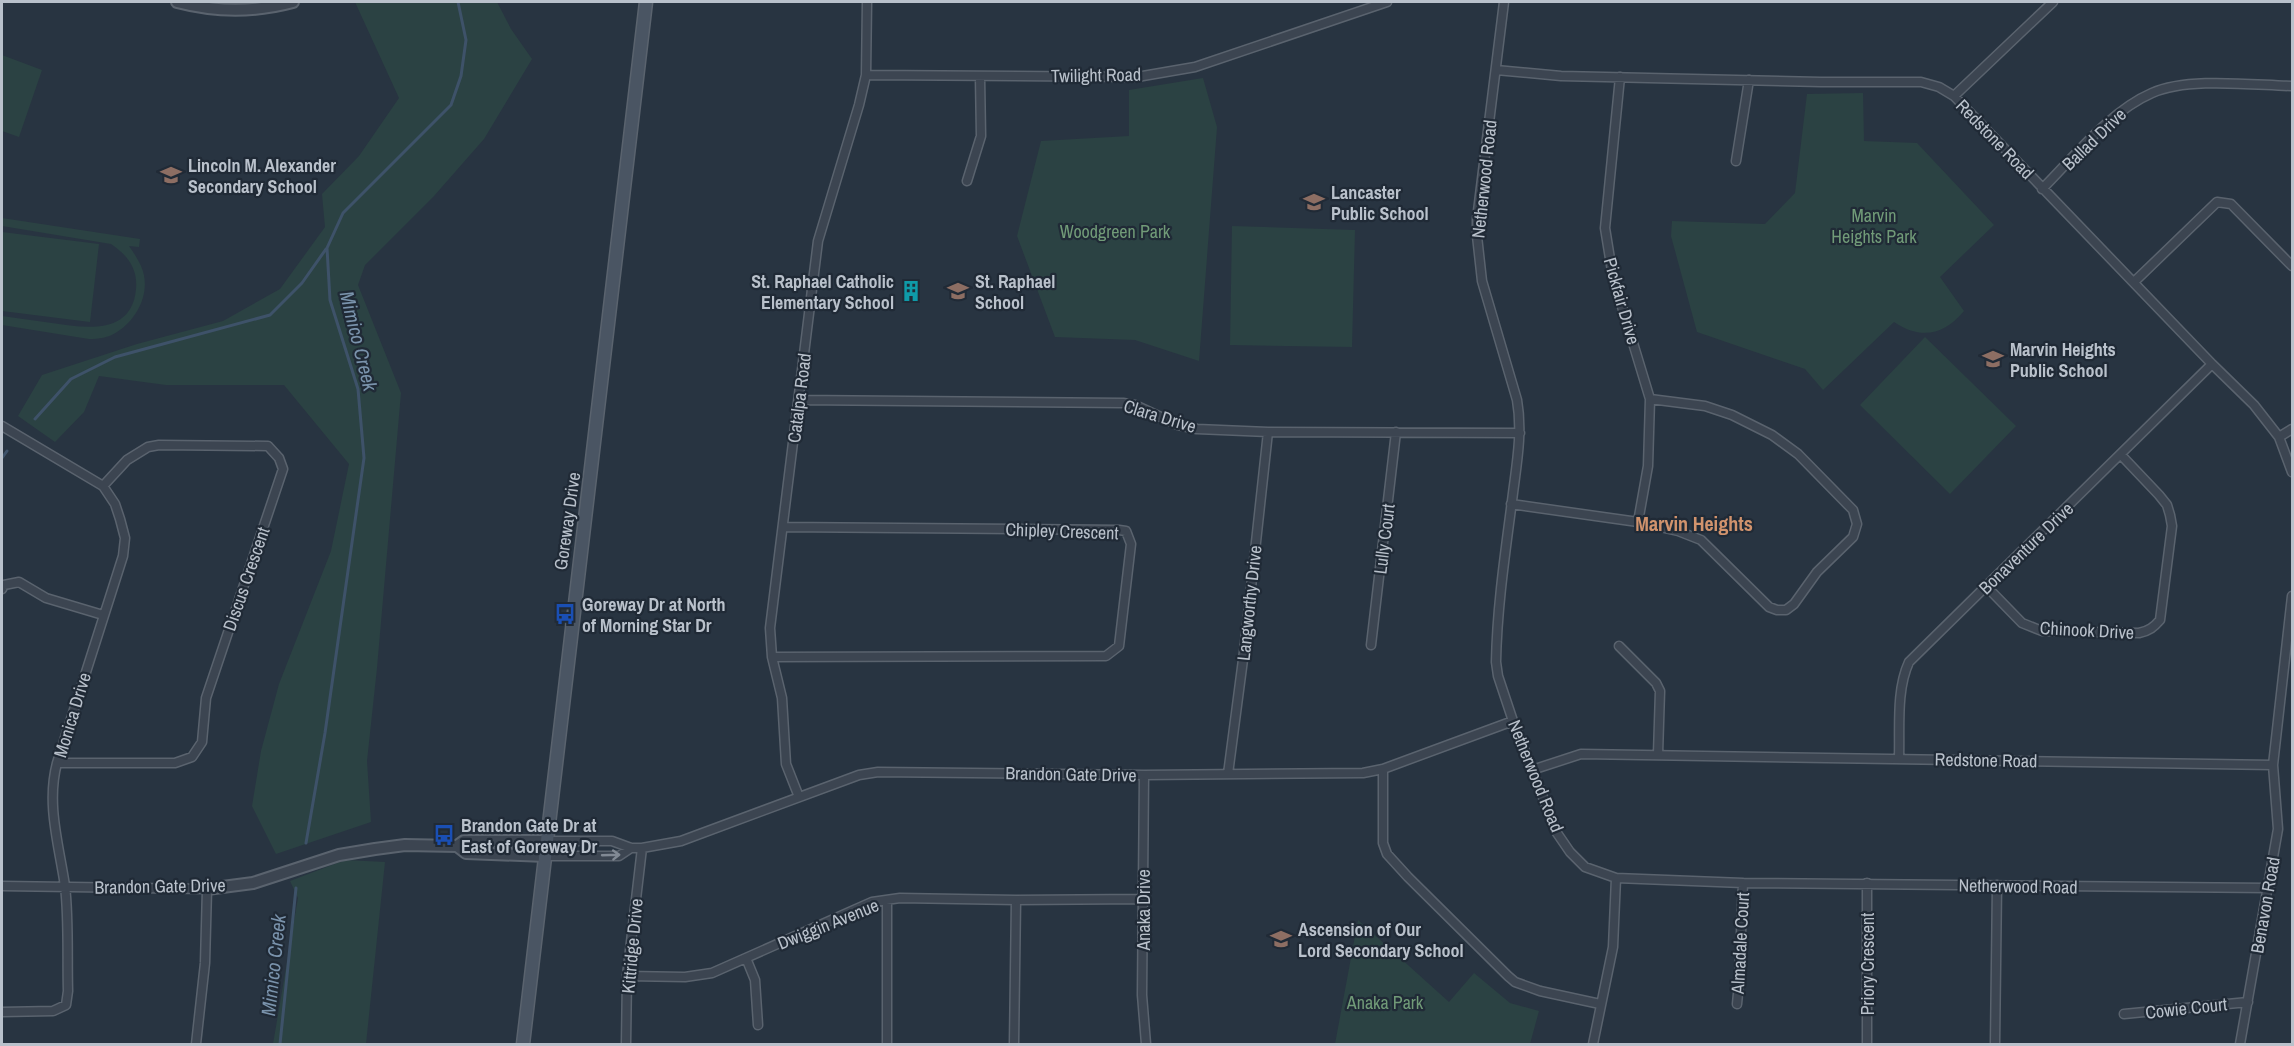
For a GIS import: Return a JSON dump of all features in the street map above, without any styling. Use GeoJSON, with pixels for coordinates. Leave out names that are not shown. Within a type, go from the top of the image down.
{"type":"FeatureCollection","features":[{"type":"Feature","properties":{"kind":"main road","name":"Goreway Drive"},"geometry":{"type":"LineString","coordinates":[[523,1044],[646,2]]}},
{"type":"Feature","properties":{"kind":"street"},"geometry":{"type":"LineString","coordinates":[[177,2],[195,6],[237,9],[274,7],[293,2]]}},
{"type":"Feature","properties":{"kind":"street","name":"Catalpa Road"},"geometry":{"type":"LineString","coordinates":[[799,797],[786,764],[782,698],[772,657],[771,628],[818,241],[860,105],[866,75],[867,2]]}},
{"type":"Feature","properties":{"kind":"street","name":"Twilight Road"},"geometry":{"type":"LineString","coordinates":[[866,75],[1137,77],[1195,67],[1387,2]]}},
{"type":"Feature","properties":{"kind":"street","name":"Netherwood Road"},"geometry":{"type":"LineString","coordinates":[[1504,2],[1477,219],[1478,259],[1482,281],[1517,400],[1520,433],[1496,662],[1498,676],[1532,770],[1557,833],[1570,852],[1585,867],[1616,878],[1743,883],[2269,888]]}},
{"type":"Feature","properties":{"kind":"street"},"geometry":{"type":"LineString","coordinates":[[1954,96],[2053,2]]}},
{"type":"Feature","properties":{"kind":"street","name":"Redstone Road"},"geometry":{"type":"LineString","coordinates":[[1496,70],[1530,75],[1749,81],[1921,82],[1939,87],[1954,96],[2254,405],[2279,437],[2292,472]]}},
{"type":"Feature","properties":{"kind":"street"},"geometry":{"type":"LineString","coordinates":[[967,181],[981,136],[980,77]]}},
{"type":"Feature","properties":{"kind":"street","name":"Pickfair Drive"},"geometry":{"type":"LineString","coordinates":[[1620,77],[1605,228],[1613,277],[1650,399],[1648,466],[1638,522]]}},
{"type":"Feature","properties":{"kind":"street"},"geometry":{"type":"LineString","coordinates":[[1736,161],[1749,81]]}},
{"type":"Feature","properties":{"kind":"street","name":"Ballad Drive"},"geometry":{"type":"LineString","coordinates":[[2042,189],[2117,113],[2153,92],[2198,84],[2292,86]]}},
{"type":"Feature","properties":{"kind":"street"},"geometry":{"type":"LineString","coordinates":[[2134,282],[2217,202],[2231,204],[2292,266]]}},
{"type":"Feature","properties":{"kind":"street","name":"Bonaventure Drive"},"geometry":{"type":"LineString","coordinates":[[1899,758],[1901,690],[1904,672],[1909,662],[2212,364]]}},
{"type":"Feature","properties":{"kind":"street"},"geometry":{"type":"LineString","coordinates":[[1511,504],[1638,522],[1678,531],[1701,540],[1763,601],[1777,610],[1786,610],[1794,604],[1817,572],[1853,537],[1857,529],[1857,519],[1853,510],[1798,454],[1773,435],[1732,415],[1705,406],[1650,399]]}},
{"type":"Feature","properties":{"kind":"street","name":"Clara Drive"},"geometry":{"type":"LineString","coordinates":[[799,400],[1123,403],[1197,429],[1268,432],[1520,433]]}},
{"type":"Feature","properties":{"kind":"street"},"geometry":{"type":"LineString","coordinates":[[2,426],[103,486]]}},
{"type":"Feature","properties":{"kind":"street"},"geometry":{"type":"LineString","coordinates":[[2279,437],[2292,429]]}},
{"type":"Feature","properties":{"kind":"street","name":"Langworthy Drive"},"geometry":{"type":"LineString","coordinates":[[1228,774],[1268,432]]}},
{"type":"Feature","properties":{"kind":"street","name":"Lully Court"},"geometry":{"type":"LineString","coordinates":[[1371,645],[1396,432]]}},
{"type":"Feature","properties":{"kind":"street","name":"Discus Crescent"},"geometry":{"type":"LineString","coordinates":[[57,763],[174,763],[192,758],[202,742],[206,698],[283,469],[279,458],[268,446],[159,445],[148,447],[137,453],[103,486]]}},
{"type":"Feature","properties":{"kind":"street","name":"Chinook Drive"},"geometry":{"type":"LineString","coordinates":[[1986,586],[2022,623],[2042,632],[2139,633],[2148,631],[2155,625],[2160,620],[2172,526],[2170,515],[2167,505],[2159,495],[2121,455]]}},
{"type":"Feature","properties":{"kind":"street","name":"Monica Drive"},"geometry":{"type":"LineString","coordinates":[[2,1012],[53,1011],[66,1005],[68,991],[65,888],[54,830],[52,781],[123,556],[125,538],[115,504],[103,486]]}},
{"type":"Feature","properties":{"kind":"street","name":"Chipley Crescent"},"geometry":{"type":"LineString","coordinates":[[772,657],[1106,656],[1119,646],[1131,544],[1126,531],[1119,530],[783,527]]}},
{"type":"Feature","properties":{"kind":"street"},"geometry":{"type":"LineString","coordinates":[[2,589],[4,585],[19,582],[46,598],[103,615]]}},
{"type":"Feature","properties":{"kind":"street"},"geometry":{"type":"LineString","coordinates":[[2273,765],[2292,597]]}},
{"type":"Feature","properties":{"kind":"street"},"geometry":{"type":"LineString","coordinates":[[1620,646],[1656,683],[1659,691],[1658,754]]}},
{"type":"Feature","properties":{"kind":"street","name":"Brandon Gate Drive"},"geometry":{"type":"LineString","coordinates":[[2,886],[207,889],[253,883],[339,855],[405,845],[457,846],[464,841],[612,841],[632,848],[642,848],[695,837],[859,775],[878,772],[1144,775],[1364,773],[1383,769],[1513,721]]}},
{"type":"Feature","properties":{"kind":"street","name":"Redstone Road"},"geometry":{"type":"LineString","coordinates":[[1532,770],[1581,754],[2273,765]]}},
{"type":"Feature","properties":{"kind":"street","name":"Benavon Road"},"geometry":{"type":"LineString","coordinates":[[2240,1044],[2278,829],[2273,765]]}},
{"type":"Feature","properties":{"kind":"street"},"geometry":{"type":"LineString","coordinates":[[1383,769],[1383,843],[1387,854],[1408,877],[1515,982],[1540,991],[1600,1004]]}},
{"type":"Feature","properties":{"kind":"street","name":"Anaka Drive"},"geometry":{"type":"LineString","coordinates":[[1144,775],[1142,995],[1146,1044]]}},
{"type":"Feature","properties":{"kind":"street","name":"Brandon Gate Drive"},"geometry":{"type":"LineString","coordinates":[[457,846],[466,853],[546,856],[619,856],[632,848]]}},
{"type":"Feature","properties":{"kind":"street","name":"Kittridge Drive"},"geometry":{"type":"LineString","coordinates":[[626,1044],[627,976],[642,848]]}},
{"type":"Feature","properties":{"kind":"street"},"geometry":{"type":"LineString","coordinates":[[1593,1044],[1613,947],[1616,878]]}},
{"type":"Feature","properties":{"kind":"street","name":"Almadale Court"},"geometry":{"type":"LineString","coordinates":[[1737,1004],[1743,883]]}},
{"type":"Feature","properties":{"kind":"street","name":"Priory Crescent"},"geometry":{"type":"LineString","coordinates":[[1867,883],[1867,1044]]}},
{"type":"Feature","properties":{"kind":"street"},"geometry":{"type":"LineString","coordinates":[[1995,1044],[1997,885]]}},
{"type":"Feature","properties":{"kind":"street"},"geometry":{"type":"LineString","coordinates":[[196,1044],[205,963],[207,889]]}},
{"type":"Feature","properties":{"kind":"street","name":"Dwiggin Avenue"},"geometry":{"type":"LineString","coordinates":[[627,976],[696,976],[712,973],[872,902],[900,898],[1142,899]]}},
{"type":"Feature","properties":{"kind":"street"},"geometry":{"type":"LineString","coordinates":[[887,900],[887,1044]]}},
{"type":"Feature","properties":{"kind":"street"},"geometry":{"type":"LineString","coordinates":[[1014,1044],[1016,900]]}},
{"type":"Feature","properties":{"kind":"street"},"geometry":{"type":"LineString","coordinates":[[746,958],[755,980],[758,1024]]}},
{"type":"Feature","properties":{"kind":"street","name":"Cowie Court"},"geometry":{"type":"LineString","coordinates":[[2124,1014],[2248,1002]]}},
{"type":"Feature","properties":{"kind":"green space"},"geometry":{"type":"Polygon","coordinates":[[[355,2],[497,2],[511,29],[532,59],[484,139],[434,196],[365,265],[358,285],[401,393],[367,761],[371,822],[276,854],[252,806],[261,751],[279,684],[331,551],[349,464],[284,385],[166,385],[99,376],[84,412],[55,442],[18,416],[42,375],[137,344],[223,321],[280,289],[325,227],[322,194],[359,156],[399,98],[355,2]]]}},
{"type":"Feature","properties":{"kind":"green space"},"geometry":{"type":"Polygon","coordinates":[[[2,55],[42,70],[19,137],[2,131],[2,55]]]}},
{"type":"Feature","properties":{"kind":"green space","name":"Woodgreen Park"},"geometry":{"type":"Polygon","coordinates":[[[1203,78],[1217,127],[1199,361],[1135,340],[1055,337],[1017,236],[1041,141],[1129,136],[1129,90],[1203,78]]]}},
{"type":"Feature","properties":{"kind":"green space","name":"Marvin Heights Park"},"geometry":{"type":"Polygon","coordinates":[[[1863,93],[1864,141],[1917,143],[1994,225],[1940,277],[1964,311],[1956,319],[1940,330],[1923,333],[1904,328],[1894,322],[1823,390],[1805,369],[1697,332],[1671,236],[1672,221],[1765,224],[1795,193],[1807,94],[1863,93]]]}},
{"type":"Feature","properties":{"kind":"green space"},"geometry":{"type":"Polygon","coordinates":[[[2,218],[140,239],[139,247],[129,246],[144,275],[144,294],[137,312],[125,326],[114,334],[93,339],[2,325],[2,316],[78,326],[104,326],[126,315],[133,304],[136,281],[130,263],[111,244],[2,226],[2,218]]]}},
{"type":"Feature","properties":{"kind":"green space"},"geometry":{"type":"Polygon","coordinates":[[[1232,226],[1355,230],[1352,347],[1230,345],[1232,226]]]}},
{"type":"Feature","properties":{"kind":"green space"},"geometry":{"type":"Polygon","coordinates":[[[2,232],[99,244],[90,322],[2,311],[2,232]]]}},
{"type":"Feature","properties":{"kind":"green space"},"geometry":{"type":"Polygon","coordinates":[[[1925,337],[2016,426],[1950,494],[1860,405],[1925,337]]]}},
{"type":"Feature","properties":{"kind":"green space"},"geometry":{"type":"Polygon","coordinates":[[[345,860],[385,862],[366,1044],[273,1044],[298,898],[290,881],[345,860]]]}},
{"type":"Feature","properties":{"kind":"green space","name":"Anaka Park"},"geometry":{"type":"Polygon","coordinates":[[[1358,920],[1449,1002],[1474,973],[1510,1003],[1539,1011],[1530,1044],[1335,1044],[1358,920]]]}},
{"type":"Feature","properties":{"kind":"waterway","name":"Mimico Creek"},"geometry":{"type":"LineString","coordinates":[[306,843],[325,733],[364,458],[358,389],[330,300],[327,248],[343,213],[451,105],[461,76],[466,40],[458,2]]}},
{"type":"Feature","properties":{"kind":"waterway"},"geometry":{"type":"LineString","coordinates":[[35,419],[71,379],[115,357],[270,315],[302,283],[326,249]]}},
{"type":"Feature","properties":{"kind":"waterway"},"geometry":{"type":"LineString","coordinates":[[2,458],[7,451]]}},
{"type":"Feature","properties":{"kind":"waterway","name":"Mimico Creek"},"geometry":{"type":"LineString","coordinates":[[280,1044],[296,888]]}},
{"type":"Feature","properties":{"kind":"place","name":"Lincoln M. Alexander Secondary School"},"geometry":{"type":"Point","coordinates":[171,175]}},
{"type":"Feature","properties":{"kind":"place","name":"Lancaster Public School"},"geometry":{"type":"Point","coordinates":[1314,202]}},
{"type":"Feature","properties":{"kind":"place","name":"St. Raphael Catholic Elementary School"},"geometry":{"type":"Point","coordinates":[911,291]}},
{"type":"Feature","properties":{"kind":"place","name":"St. Raphael School"},"geometry":{"type":"Point","coordinates":[958,291]}},
{"type":"Feature","properties":{"kind":"place","name":"Marvin Heights Public School"},"geometry":{"type":"Point","coordinates":[1993,359]}},
{"type":"Feature","properties":{"kind":"place","name":"Goreway Dr at North of Morning Star Dr"},"geometry":{"type":"Point","coordinates":[565,614]}},
{"type":"Feature","properties":{"kind":"place","name":"Brandon Gate Dr at East of Goreway Dr"},"geometry":{"type":"Point","coordinates":[444,835]}},
{"type":"Feature","properties":{"kind":"place","name":"Ascension of Our Lord Secondary School"},"geometry":{"type":"Point","coordinates":[1281,939]}},
{"type":"Feature","properties":{"kind":"district","name":"Marvin Heights"},"geometry":{"type":"Point","coordinates":[1694,523]}}]}
